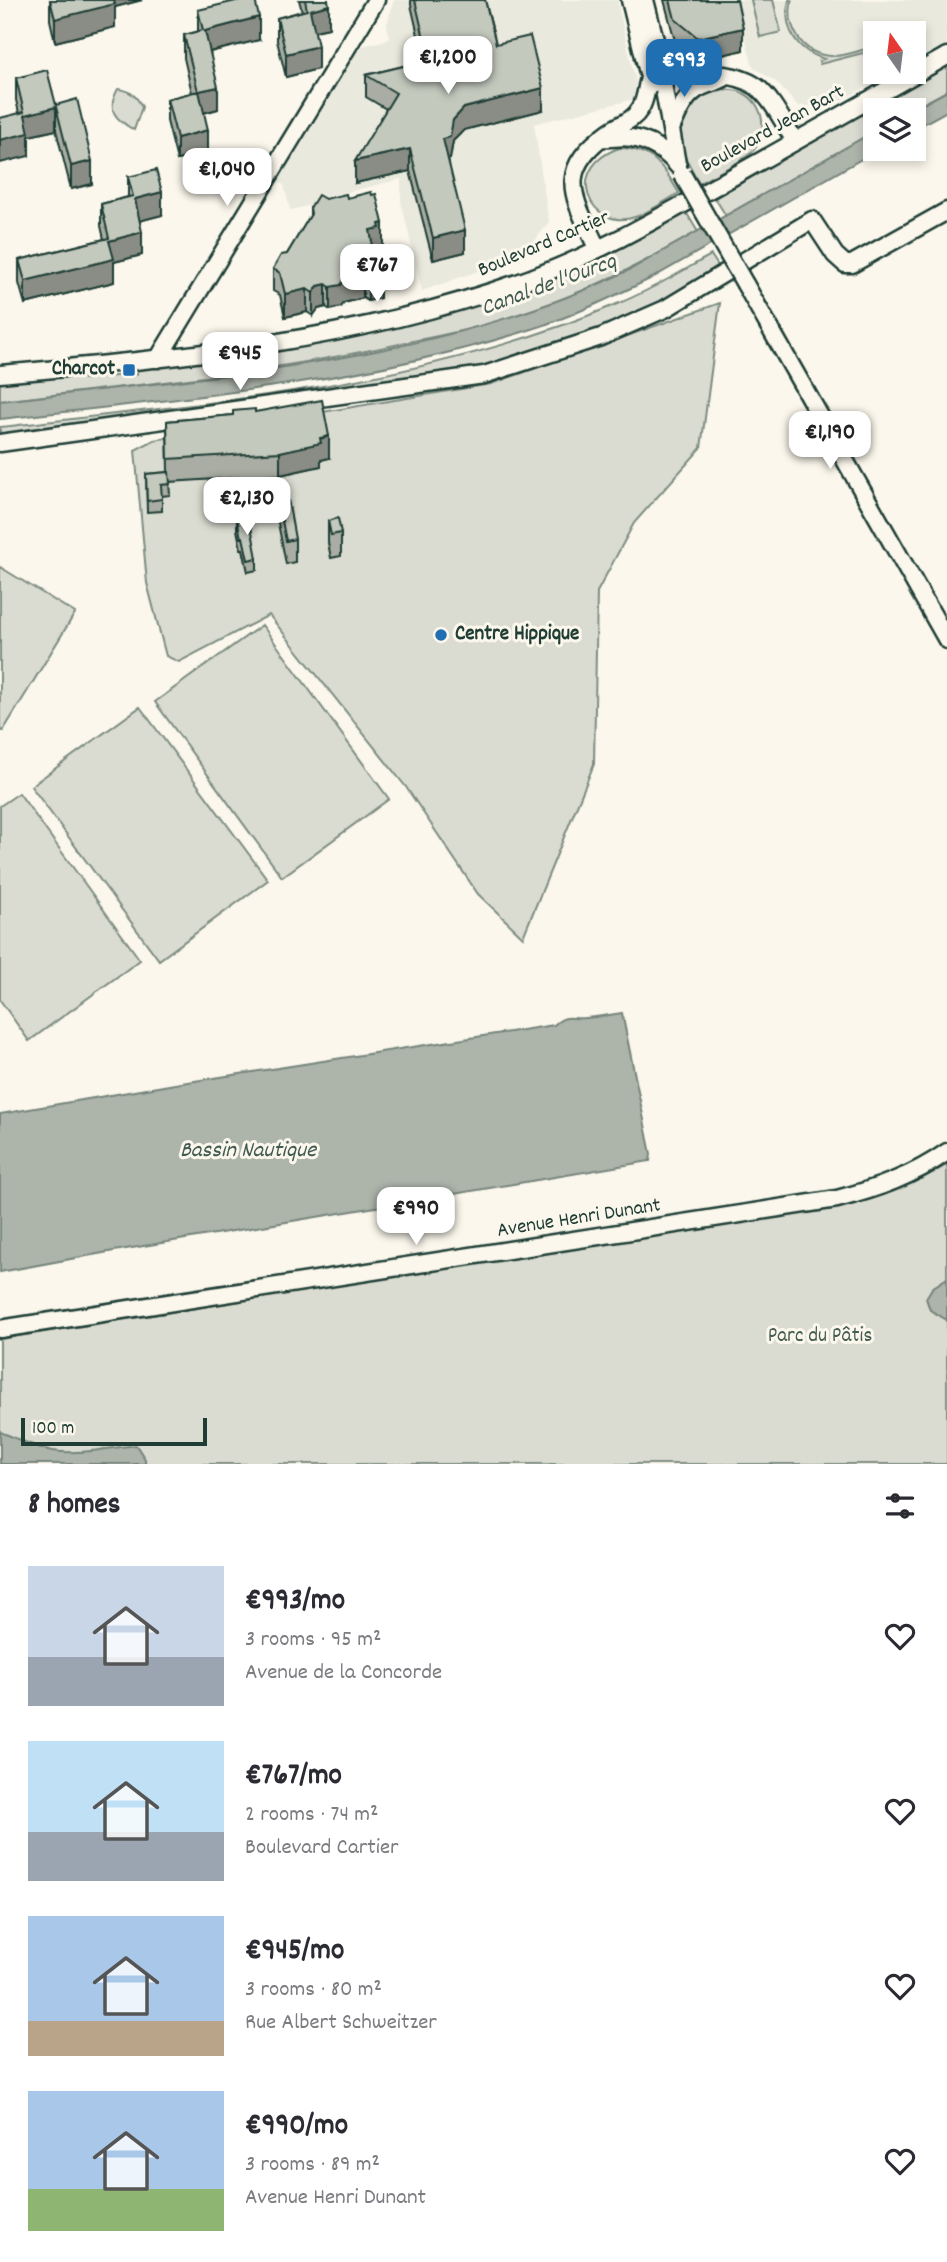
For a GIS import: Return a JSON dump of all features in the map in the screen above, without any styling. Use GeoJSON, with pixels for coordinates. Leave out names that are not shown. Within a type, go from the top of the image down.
{"type":"FeatureCollection","features":[{"type":"Feature","properties":{"kind":"street"},"geometry":{"type":"LineString","coordinates":[[158,359],[376,0]]}},
{"type":"Feature","properties":{"kind":"street"},"geometry":{"type":"LineString","coordinates":[[630,0],[649,78],[675,164],[947,640]]}},
{"type":"Feature","properties":{"kind":"street"},"geometry":{"type":"LineString","coordinates":[[645,0],[656,44],[675,164]]}},
{"type":"Feature","properties":{"kind":"street"},"geometry":{"type":"LineString","coordinates":[[656,44],[668,60],[682,71],[746,81],[764,93],[796,141]]}},
{"type":"Feature","properties":{"kind":"street","name":"Boulevard Jean Bart"},"geometry":{"type":"LineString","coordinates":[[692,199],[947,56]]}},
{"type":"Feature","properties":{"kind":"street"},"geometry":{"type":"LineString","coordinates":[[671,129],[682,104],[690,95],[697,89],[726,77]]}},
{"type":"Feature","properties":{"kind":"street"},"geometry":{"type":"LineString","coordinates":[[597,248],[580,212],[573,188],[576,167],[583,153],[611,130],[631,120],[638,113],[649,78]]}},
{"type":"Feature","properties":{"kind":"street"},"geometry":{"type":"LineString","coordinates":[[603,138],[645,141],[675,164]]}},
{"type":"Feature","properties":{"kind":"street","name":"Boulevard Cartier"},"geometry":{"type":"LineString","coordinates":[[0,374],[277,344],[374,324],[533,277],[597,248],[692,199]]}},
{"type":"Feature","properties":{"kind":"street"},"geometry":{"type":"LineString","coordinates":[[0,443],[484,375],[601,337],[654,314],[696,292],[812,220],[835,255],[845,264],[852,264],[947,211]]}},
{"type":"Feature","properties":{"kind":"street","name":"Avenue Henri Dunant"},"geometry":{"type":"LineString","coordinates":[[0,1329],[837,1199],[871,1190],[910,1174],[947,1153]]}},
{"type":"Feature","properties":{"kind":"shaded area"},"geometry":{"type":"Polygon","coordinates":[[[394,0],[617,0],[636,83],[634,99],[534,124],[549,222],[524,255],[422,291],[401,201],[401,179],[324,198],[325,202],[290,210],[284,185],[277,181],[359,47],[390,39],[387,24],[394,0]]]}},
{"type":"Feature","properties":{"kind":"shaded area"},"geometry":{"type":"Polygon","coordinates":[[[735,0],[947,0],[947,44],[926,55],[926,21],[863,21],[863,84],[872,84],[830,106],[798,106],[776,82],[753,67],[735,0]]]}},
{"type":"Feature","properties":{"kind":"green space"},"geometry":{"type":"Polygon","coordinates":[[[751,0],[773,0],[781,32],[760,37],[751,0]]]}},
{"type":"Feature","properties":{"kind":"green space"},"geometry":{"type":"Polygon","coordinates":[[[789,0],[792,0],[790,10],[794,29],[804,45],[812,50],[831,56],[863,50],[863,53],[820,64],[819,61],[824,59],[806,50],[794,37],[787,10],[789,0]]]}},
{"type":"Feature","properties":{"kind":"green space"},"geometry":{"type":"Polygon","coordinates":[[[947,65],[947,91],[926,102],[926,98],[889,98],[914,84],[926,84],[926,77],[947,65]]]}},
{"type":"Feature","properties":{"kind":"green space"},"geometry":{"type":"Polygon","coordinates":[[[118,89],[133,94],[142,107],[134,130],[114,113],[114,96],[118,89]]]}},
{"type":"Feature","properties":{"kind":"green space"},"geometry":{"type":"Polygon","coordinates":[[[721,89],[740,92],[756,104],[762,120],[760,138],[751,153],[699,183],[682,151],[679,120],[693,98],[721,89]]]}},
{"type":"Feature","properties":{"kind":"green space"},"geometry":{"type":"Polygon","coordinates":[[[863,113],[863,138],[726,216],[715,198],[863,113]]]}},
{"type":"Feature","properties":{"kind":"green space"},"geometry":{"type":"Polygon","coordinates":[[[619,148],[640,152],[656,161],[679,193],[635,217],[619,219],[606,216],[595,207],[589,196],[587,183],[591,170],[601,158],[619,148]]]}},
{"type":"Feature","properties":{"kind":"green space"},"geometry":{"type":"Polygon","coordinates":[[[686,212],[698,232],[596,285],[488,325],[362,352],[259,369],[0,401],[0,381],[83,373],[84,379],[137,374],[137,369],[277,351],[366,333],[645,233],[686,212]]]}},
{"type":"Feature","properties":{"kind":"green space"},"geometry":{"type":"Polygon","coordinates":[[[711,255],[722,272],[657,309],[566,346],[471,372],[0,437],[0,427],[313,388],[467,355],[543,332],[617,304],[711,255]]]}},
{"type":"Feature","properties":{"kind":"green space","name":"Centre Hippique"},"geometry":{"type":"Polygon","coordinates":[[[720,303],[701,448],[634,523],[597,592],[594,764],[523,937],[478,894],[406,787],[269,615],[179,662],[166,656],[147,583],[135,450],[154,440],[491,384],[720,303]]]}},
{"type":"Feature","properties":{"kind":"green space"},"geometry":{"type":"Polygon","coordinates":[[[0,567],[75,613],[3,731],[0,730],[0,567]]]}},
{"type":"Feature","properties":{"kind":"green space"},"geometry":{"type":"Polygon","coordinates":[[[262,625],[389,799],[282,877],[155,702],[262,625]]]}},
{"type":"Feature","properties":{"kind":"green space"},"geometry":{"type":"Polygon","coordinates":[[[140,707],[268,880],[159,960],[31,786],[140,707]]]}},
{"type":"Feature","properties":{"kind":"green space"},"geometry":{"type":"Polygon","coordinates":[[[19,793],[140,960],[29,1041],[0,1000],[0,806],[19,793]]]}},
{"type":"Feature","properties":{"kind":"green space","name":"Parc du Pâtis"},"geometry":{"type":"Polygon","coordinates":[[[947,1165],[947,1464],[0,1464],[0,1339],[840,1207],[877,1198],[912,1184],[947,1165]]]}},
{"type":"Feature","properties":{"kind":"water"},"geometry":{"type":"Polygon","coordinates":[[[947,91],[947,111],[926,122],[926,102],[947,91]]]}},
{"type":"Feature","properties":{"kind":"water"},"geometry":{"type":"Polygon","coordinates":[[[863,138],[863,158],[652,278],[545,325],[464,349],[333,377],[201,396],[0,419],[0,401],[241,373],[403,345],[482,325],[558,300],[631,269],[863,138]]]}},
{"type":"Feature","properties":{"kind":"water","name":"Bassin Nautique"},"geometry":{"type":"Polygon","coordinates":[[[622,1013],[651,1154],[650,1161],[0,1272],[0,1114],[554,1025],[566,1018],[622,1013]]]}},
{"type":"Feature","properties":{"kind":"water"},"geometry":{"type":"Polygon","coordinates":[[[947,1278],[947,1320],[930,1310],[926,1298],[932,1288],[947,1278]]]}},
{"type":"Feature","properties":{"kind":"water"},"geometry":{"type":"Polygon","coordinates":[[[0,1432],[40,1448],[63,1452],[136,1445],[145,1459],[145,1464],[0,1464],[0,1432]]]}},
{"type":"Feature","properties":{"kind":"building"},"geometry":{"type":"Polygon","coordinates":[[[50,0],[114,0],[115,4],[55,19],[50,0]]]}},
{"type":"Feature","properties":{"kind":"building"},"geometry":{"type":"Polygon","coordinates":[[[240,0],[255,0],[259,17],[205,31],[218,87],[199,91],[208,130],[177,138],[167,99],[198,91],[184,35],[203,30],[198,10],[240,0]]]}},
{"type":"Feature","properties":{"kind":"building"},"geometry":{"type":"Polygon","coordinates":[[[305,0],[328,0],[329,5],[310,10],[318,46],[286,54],[277,18],[307,10],[305,0]]]}},
{"type":"Feature","properties":{"kind":"building"},"geometry":{"type":"Polygon","coordinates":[[[415,0],[485,0],[496,44],[530,36],[543,88],[464,108],[453,120],[450,137],[443,139],[465,230],[433,238],[410,149],[355,161],[396,93],[366,75],[429,60],[415,0]]]}},
{"type":"Feature","properties":{"kind":"building"},"geometry":{"type":"Polygon","coordinates":[[[670,0],[737,0],[743,28],[698,38],[675,19],[670,0]]]}},
{"type":"Feature","properties":{"kind":"building"},"geometry":{"type":"Polygon","coordinates":[[[47,70],[56,105],[77,99],[92,161],[71,166],[56,107],[25,115],[29,133],[0,140],[0,118],[24,112],[16,78],[47,70]]]}},
{"type":"Feature","properties":{"kind":"building"},"geometry":{"type":"Polygon","coordinates":[[[156,170],[162,192],[135,199],[142,232],[109,241],[114,259],[25,281],[19,260],[109,238],[101,204],[133,196],[128,177],[156,170]]]}},
{"type":"Feature","properties":{"kind":"building"},"geometry":{"type":"Polygon","coordinates":[[[371,192],[372,195],[376,194],[383,223],[379,224],[380,228],[370,230],[372,242],[369,249],[375,253],[380,275],[344,280],[341,285],[330,287],[326,284],[318,286],[313,293],[307,289],[285,294],[280,273],[273,269],[281,255],[287,254],[311,214],[310,208],[318,195],[325,199],[346,194],[347,198],[371,192]]]}},
{"type":"Feature","properties":{"kind":"building"},"geometry":{"type":"Polygon","coordinates":[[[322,400],[329,436],[320,438],[321,443],[280,452],[168,459],[167,421],[233,415],[233,411],[255,409],[255,412],[322,400]]]}},
{"type":"Feature","properties":{"kind":"building"},"geometry":{"type":"Polygon","coordinates":[[[169,472],[170,484],[161,485],[162,499],[147,501],[146,474],[169,472]]]}},
{"type":"Feature","properties":{"kind":"building"},"geometry":{"type":"Polygon","coordinates":[[[287,494],[295,539],[286,541],[277,496],[287,494]]]}},
{"type":"Feature","properties":{"kind":"building"},"geometry":{"type":"Polygon","coordinates":[[[249,516],[257,558],[248,560],[237,519],[249,516]]]}},
{"type":"Feature","properties":{"kind":"building"},"geometry":{"type":"Polygon","coordinates":[[[338,518],[341,533],[331,535],[328,521],[338,518]]]}},
{"type":"Feature","properties":{"kind":"place","name":"Charcot"},"geometry":{"type":"Point","coordinates":[129,370]}},
{"type":"Feature","properties":{"kind":"place","name":"Centre Hippique"},"geometry":{"type":"Point","coordinates":[441,635]}},
{"type":"Feature","properties":{"kind":"water label","name":"Canal de l'Ourcq"},"geometry":{"type":"Point","coordinates":[549,286]}}]}
